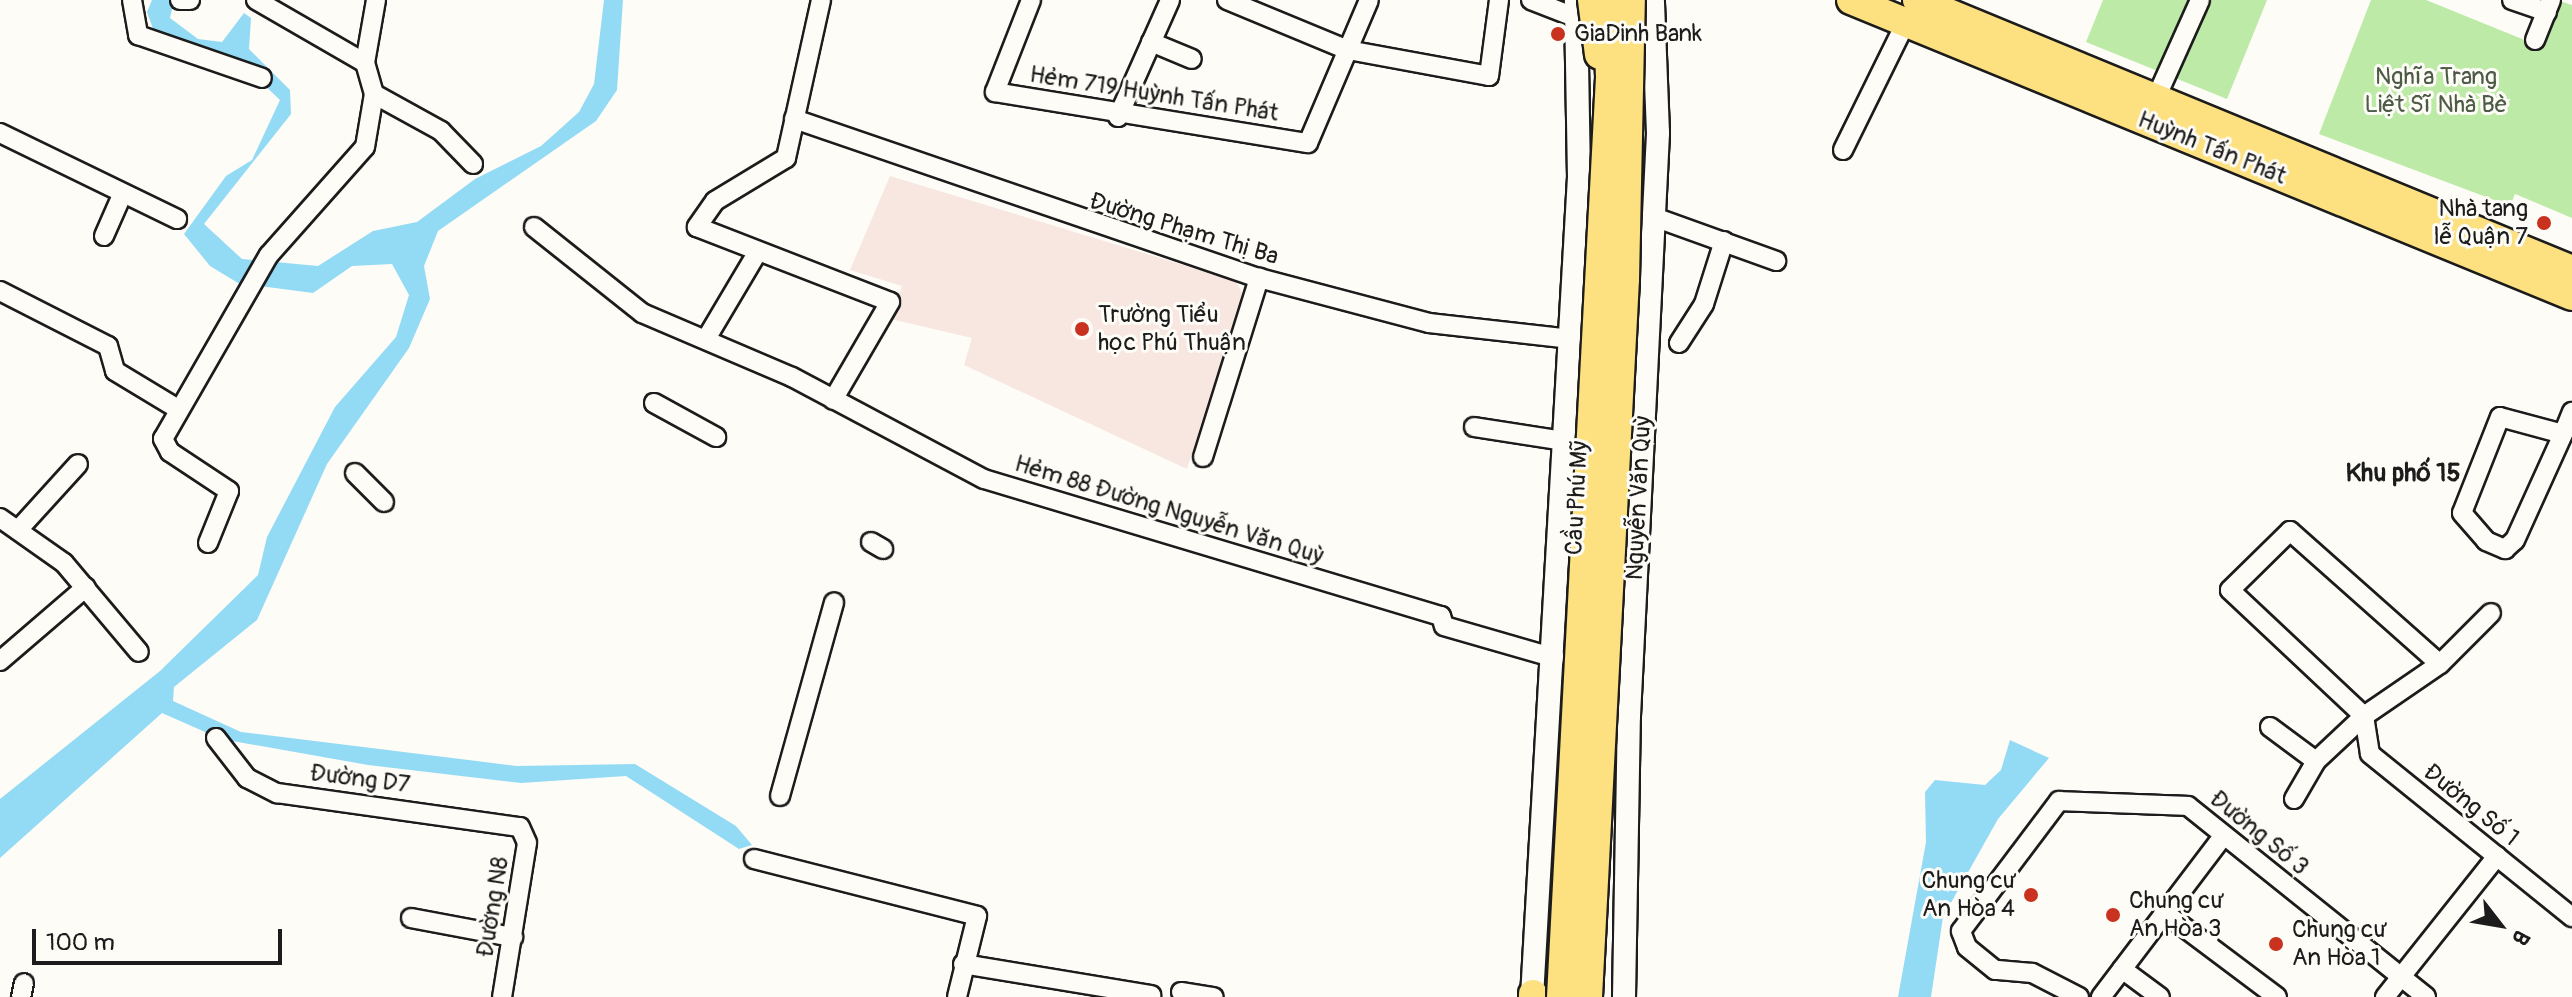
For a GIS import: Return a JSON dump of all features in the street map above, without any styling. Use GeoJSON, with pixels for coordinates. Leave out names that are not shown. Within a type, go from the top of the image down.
{"type":"FeatureCollection","features":[{"type":"Feature","properties":{"kind":"highway","name":"Cầu Phú Mỹ"},"geometry":{"type":"LineString","coordinates":[[1542,996],[1611,77],[1608,0]]}},
{"type":"Feature","properties":{"kind":"highway","name":"Cầu Phú Mỹ"},"geometry":{"type":"LineString","coordinates":[[1587,997],[1624,279],[1630,0]]}},
{"type":"Feature","properties":{"kind":"main road","name":"Cầu Phú Mỹ"},"geometry":{"type":"LineString","coordinates":[[1595,997],[1634,242],[1638,0]]}},
{"type":"Feature","properties":{"kind":"main road","name":"Huỳnh Tấn Phát"},"geometry":{"type":"LineString","coordinates":[[1851,0],[1921,7],[2156,98],[2572,270]]}},
{"type":"Feature","properties":{"kind":"main road","name":"Cầu Phú Mỹ"},"geometry":{"type":"LineString","coordinates":[[1542,996],[1600,117],[1581,6]]}},
{"type":"Feature","properties":{"kind":"main road","name":"Huỳnh Tấn Phát"},"geometry":{"type":"LineString","coordinates":[[1921,7],[2572,296]]}},
{"type":"Feature","properties":{"kind":"street"},"geometry":{"type":"LineString","coordinates":[[132,0],[138,35],[262,78]]}},
{"type":"Feature","properties":{"kind":"street"},"geometry":{"type":"LineString","coordinates":[[180,0],[190,0]]}},
{"type":"Feature","properties":{"kind":"street"},"geometry":{"type":"LineString","coordinates":[[256,0],[365,63]]}},
{"type":"Feature","properties":{"kind":"street"},"geometry":{"type":"LineString","coordinates":[[208,543],[229,491],[163,446],[178,409],[269,255],[365,147],[374,94],[365,63],[376,0]]}},
{"type":"Feature","properties":{"kind":"street"},"geometry":{"type":"LineString","coordinates":[[821,0],[794,119],[776,170],[724,194],[697,227],[757,253],[890,302],[833,400]]}},
{"type":"Feature","properties":{"kind":"street","name":"Hẻm 719 Huỳnh Tấn Phát"},"geometry":{"type":"LineString","coordinates":[[1031,0],[995,92],[1118,117],[1308,143],[1348,50]]}},
{"type":"Feature","properties":{"kind":"street"},"geometry":{"type":"LineString","coordinates":[[1118,117],[1170,0]]}},
{"type":"Feature","properties":{"kind":"street"},"geometry":{"type":"LineString","coordinates":[[1227,0],[1348,50],[1489,76],[1499,0]]}},
{"type":"Feature","properties":{"kind":"street"},"geometry":{"type":"LineString","coordinates":[[1348,50],[1369,0]]}},
{"type":"Feature","properties":{"kind":"street"},"geometry":{"type":"LineString","coordinates":[[1531,0],[1581,6],[1581,93],[1542,996]]}},
{"type":"Feature","properties":{"kind":"street","name":"Nguyễn Văn Quỳ"},"geometry":{"type":"LineString","coordinates":[[1624,997],[1628,765],[1654,217],[1653,0]]}},
{"type":"Feature","properties":{"kind":"street"},"geometry":{"type":"LineString","coordinates":[[2156,98],[2200,0]]}},
{"type":"Feature","properties":{"kind":"street"},"geometry":{"type":"LineString","coordinates":[[2512,0],[2549,6],[2535,40]]}},
{"type":"Feature","properties":{"kind":"street"},"geometry":{"type":"LineString","coordinates":[[1843,150],[1921,7]]}},
{"type":"Feature","properties":{"kind":"street"},"geometry":{"type":"LineString","coordinates":[[1151,42],[1192,59]]}},
{"type":"Feature","properties":{"kind":"street"},"geometry":{"type":"LineString","coordinates":[[374,94],[441,131],[473,164]]}},
{"type":"Feature","properties":{"kind":"street","name":"Đường Phạm Thị Ba"},"geometry":{"type":"LineString","coordinates":[[794,119],[1259,278],[1429,323],[1571,339]]}},
{"type":"Feature","properties":{"kind":"street"},"geometry":{"type":"LineString","coordinates":[[0,133],[122,195],[177,219]]}},
{"type":"Feature","properties":{"kind":"street"},"geometry":{"type":"LineString","coordinates":[[104,236],[122,195]]}},
{"type":"Feature","properties":{"kind":"street"},"geometry":{"type":"LineString","coordinates":[[1654,217],[1776,261]]}},
{"type":"Feature","properties":{"kind":"street","name":"Hẻm 88 Đường Nguyễn Văn Quỳ"},"geometry":{"type":"LineString","coordinates":[[534,227],[642,313],[706,339],[1010,488],[1441,616],[1444,626],[1555,658]]}},
{"type":"Feature","properties":{"kind":"street"},"geometry":{"type":"LineString","coordinates":[[1679,343],[1704,304],[1724,241]]}},
{"type":"Feature","properties":{"kind":"street"},"geometry":{"type":"LineString","coordinates":[[706,339],[757,253]]}},
{"type":"Feature","properties":{"kind":"street"},"geometry":{"type":"LineString","coordinates":[[1203,457],[1259,278]]}},
{"type":"Feature","properties":{"kind":"street"},"geometry":{"type":"LineString","coordinates":[[0,291],[108,346],[115,371],[178,409]]}},
{"type":"Feature","properties":{"kind":"street"},"geometry":{"type":"LineString","coordinates":[[654,403],[716,437]]}},
{"type":"Feature","properties":{"kind":"street"},"geometry":{"type":"LineString","coordinates":[[2563,434],[2500,417],[2462,513],[2486,541],[2505,549],[2515,540],[2563,434],[2572,412]]}},
{"type":"Feature","properties":{"kind":"street"},"geometry":{"type":"LineString","coordinates":[[1474,427],[1564,441]]}},
{"type":"Feature","properties":{"kind":"street"},"geometry":{"type":"LineString","coordinates":[[18,530],[78,464]]}},
{"type":"Feature","properties":{"kind":"street"},"geometry":{"type":"LineString","coordinates":[[355,473],[384,502]]}},
{"type":"Feature","properties":{"kind":"street"},"geometry":{"type":"LineString","coordinates":[[0,518],[86,587],[139,652]]}},
{"type":"Feature","properties":{"kind":"street"},"geometry":{"type":"LineString","coordinates":[[2364,716],[2230,590],[2290,531],[2440,664]]}},
{"type":"Feature","properties":{"kind":"street"},"geometry":{"type":"LineString","coordinates":[[0,661],[86,587]]}},
{"type":"Feature","properties":{"kind":"street"},"geometry":{"type":"LineString","coordinates":[[780,796],[834,602]]}},
{"type":"Feature","properties":{"kind":"street"},"geometry":{"type":"LineString","coordinates":[[2294,799],[2316,761],[2364,716],[2440,664],[2491,613]]}},
{"type":"Feature","properties":{"kind":"street","name":"Đường Số 1"},"geometry":{"type":"LineString","coordinates":[[2364,716],[2370,754],[2572,917]]}},
{"type":"Feature","properties":{"kind":"street"},"geometry":{"type":"LineString","coordinates":[[2270,727],[2316,761]]}},
{"type":"Feature","properties":{"kind":"street","name":"Đường D7"},"geometry":{"type":"LineString","coordinates":[[216,738],[247,778],[277,793],[520,827]]}},
{"type":"Feature","properties":{"kind":"street"},"geometry":{"type":"LineString","coordinates":[[1550,764],[1628,765]]}},
{"type":"Feature","properties":{"kind":"street","name":"Đường Số 3"},"geometry":{"type":"LineString","coordinates":[[2079,997],[2032,973],[1995,970],[1967,947],[1961,931],[2059,801],[2188,806],[2426,997]]}},
{"type":"Feature","properties":{"kind":"street","name":"Đường N8"},"geometry":{"type":"LineString","coordinates":[[502,997],[527,843],[520,827]]}},
{"type":"Feature","properties":{"kind":"street"},"geometry":{"type":"LineString","coordinates":[[2101,997],[2224,835]]}},
{"type":"Feature","properties":{"kind":"street"},"geometry":{"type":"LineString","coordinates":[[2385,997],[2497,856]]}},
{"type":"Feature","properties":{"kind":"street"},"geometry":{"type":"LineString","coordinates":[[754,859],[977,916],[957,997]]}},
{"type":"Feature","properties":{"kind":"street"},"geometry":{"type":"LineString","coordinates":[[2165,913],[2277,997]]}},
{"type":"Feature","properties":{"kind":"street"},"geometry":{"type":"LineString","coordinates":[[411,918],[513,937]]}},
{"type":"Feature","properties":{"kind":"street"},"geometry":{"type":"LineString","coordinates":[[963,964],[1151,995]]}},
{"type":"Feature","properties":{"kind":"street"},"geometry":{"type":"LineString","coordinates":[[2122,969],[2160,997]]}},
{"type":"Feature","properties":{"kind":"street"},"geometry":{"type":"LineString","coordinates":[[1181,992],[1214,997]]}},
{"type":"Feature","properties":{"kind":"shaded area","name":"Trường Tiểu học Phú Thuận"},"geometry":{"type":"Polygon","coordinates":[[[890,176],[1236,281],[1243,295],[1187,469],[964,365],[972,338],[891,319],[902,286],[850,270],[890,176]]]}},
{"type":"Feature","properties":{"kind":"green space"},"geometry":{"type":"Polygon","coordinates":[[[2103,0],[2267,0],[2227,99],[2086,42],[2103,0]]]}},
{"type":"Feature","properties":{"kind":"green space","name":"Nghĩa Trang Liệt Sĩ Nhà Bè"},"geometry":{"type":"Polygon","coordinates":[[[2371,0],[2426,0],[2537,45],[2557,0],[2572,5],[2572,218],[2515,194],[2510,206],[2319,134],[2371,0]]]}},
{"type":"Feature","properties":{"kind":"water"},"geometry":{"type":"Polygon","coordinates":[[[152,0],[174,0],[170,18],[198,39],[222,42],[244,13],[251,18],[249,49],[290,90],[291,114],[204,224],[242,259],[318,266],[373,231],[417,222],[475,179],[541,146],[579,112],[594,84],[604,0],[623,0],[617,90],[596,121],[438,231],[424,266],[430,299],[409,348],[327,464],[257,620],[174,687],[173,701],[241,732],[517,766],[635,764],[736,826],[752,845],[739,849],[626,776],[521,783],[368,765],[221,739],[162,713],[0,858],[0,799],[160,671],[258,575],[267,537],[335,407],[396,337],[409,295],[392,264],[352,266],[313,293],[238,283],[210,266],[184,234],[226,176],[252,160],[280,100],[238,60],[157,40],[147,12],[152,0]]]}},
{"type":"Feature","properties":{"kind":"water"},"geometry":{"type":"Polygon","coordinates":[[[2010,740],[2049,758],[1998,819],[1943,917],[1931,997],[1898,997],[1926,842],[1925,792],[1935,780],[1985,785],[2001,770],[2010,740]]]}},
{"type":"Feature","properties":{"kind":"place","name":"GiaDinh Bank"},"geometry":{"type":"Point","coordinates":[1558,34]}},
{"type":"Feature","properties":{"kind":"place","name":"Nhà tang lễ Quận 7"},"geometry":{"type":"Point","coordinates":[2544,223]}},
{"type":"Feature","properties":{"kind":"place","name":"Trường Tiểu học Phú Thuận"},"geometry":{"type":"Point","coordinates":[1082,329]}},
{"type":"Feature","properties":{"kind":"place","name":"Chung cư An Hòa 4"},"geometry":{"type":"Point","coordinates":[2031,895]}},
{"type":"Feature","properties":{"kind":"place","name":"Chung cư An Hòa 3"},"geometry":{"type":"Point","coordinates":[2113,915]}},
{"type":"Feature","properties":{"kind":"place","name":"Chung cư An Hòa 1"},"geometry":{"type":"Point","coordinates":[2276,944]}},
{"type":"Feature","properties":{"kind":"district","name":"Khu phố 15"},"geometry":{"type":"Point","coordinates":[2403,474]}}]}
